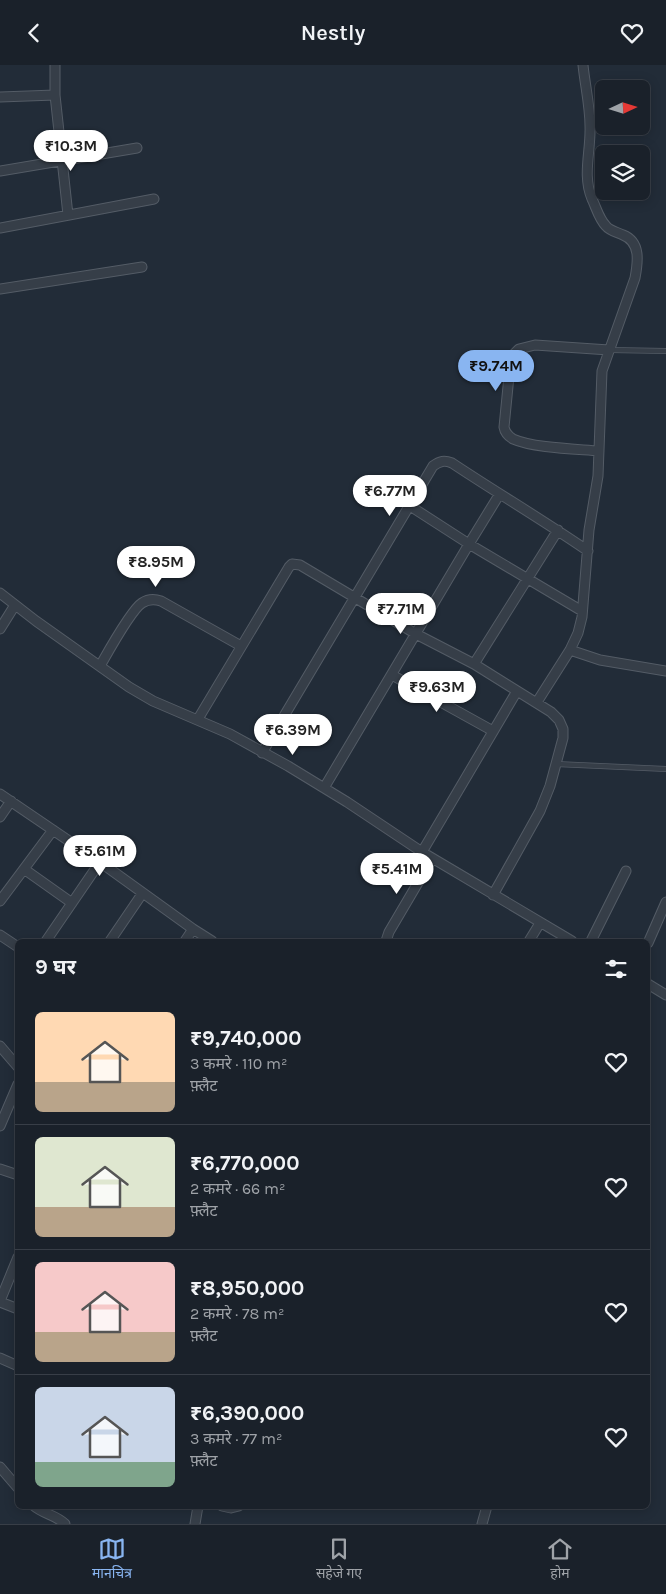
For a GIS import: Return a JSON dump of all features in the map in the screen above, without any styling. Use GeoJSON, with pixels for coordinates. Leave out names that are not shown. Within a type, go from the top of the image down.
{"type":"FeatureCollection","features":[{"type":"Feature","properties":{"kind":"street"},"geometry":{"type":"LineString","coordinates":[[55,65],[55,95],[68,215]]}},
{"type":"Feature","properties":{"kind":"street"},"geometry":{"type":"LineString","coordinates":[[537,702],[570,650],[578,633],[582,611],[589,530],[598,475],[602,371],[635,278],[638,257],[635,244],[630,239],[610,230],[604,225],[588,186],[586,169],[590,145],[590,124],[583,65]]}},
{"type":"Feature","properties":{"kind":"street"},"geometry":{"type":"LineString","coordinates":[[0,97],[55,95]]}},
{"type":"Feature","properties":{"kind":"street"},"geometry":{"type":"LineString","coordinates":[[0,171],[137,148]]}},
{"type":"Feature","properties":{"kind":"street"},"geometry":{"type":"LineString","coordinates":[[0,228],[154,199]]}},
{"type":"Feature","properties":{"kind":"street"},"geometry":{"type":"LineString","coordinates":[[0,289],[142,267]]}},
{"type":"Feature","properties":{"kind":"street"},"geometry":{"type":"LineString","coordinates":[[599,451],[537,445],[513,439],[506,433],[504,421],[510,366],[513,355],[519,349],[536,345],[609,350]]}},
{"type":"Feature","properties":{"kind":"street"},"geometry":{"type":"LineString","coordinates":[[262,753],[433,466],[439,462],[446,461],[452,463],[588,551]]}},
{"type":"Feature","properties":{"kind":"street"},"geometry":{"type":"LineString","coordinates":[[324,788],[499,495]]}},
{"type":"Feature","properties":{"kind":"street"},"geometry":{"type":"LineString","coordinates":[[410,507],[468,544],[582,611]]}},
{"type":"Feature","properties":{"kind":"street"},"geometry":{"type":"LineString","coordinates":[[474,665],[558,531]]}},
{"type":"Feature","properties":{"kind":"street"},"geometry":{"type":"LineString","coordinates":[[198,719],[292,564],[300,565],[416,634],[537,702],[552,712],[559,720],[563,729],[563,738],[550,787],[540,811],[493,895]]}},
{"type":"Feature","properties":{"kind":"street"},"geometry":{"type":"LineString","coordinates":[[0,593],[129,687],[153,701],[230,734],[324,788],[432,859],[568,939]]}},
{"type":"Feature","properties":{"kind":"street"},"geometry":{"type":"LineString","coordinates":[[100,666],[136,609],[145,601],[151,599],[161,601],[242,646]]}},
{"type":"Feature","properties":{"kind":"street"},"geometry":{"type":"LineString","coordinates":[[0,629],[15,605]]}},
{"type":"Feature","properties":{"kind":"street"},"geometry":{"type":"LineString","coordinates":[[570,650],[600,660],[666,671]]}},
{"type":"Feature","properties":{"kind":"street"},"geometry":{"type":"LineString","coordinates":[[392,675],[493,731]]}},
{"type":"Feature","properties":{"kind":"street"},"geometry":{"type":"LineString","coordinates":[[422,852],[517,691]]}},
{"type":"Feature","properties":{"kind":"street"},"geometry":{"type":"LineString","coordinates":[[0,794],[209,939]]}},
{"type":"Feature","properties":{"kind":"street"},"geometry":{"type":"LineString","coordinates":[[0,817],[11,801]]}},
{"type":"Feature","properties":{"kind":"street"},"geometry":{"type":"LineString","coordinates":[[0,901],[53,830]]}},
{"type":"Feature","properties":{"kind":"street"},"geometry":{"type":"LineString","coordinates":[[387,939],[432,859]]}},
{"type":"Feature","properties":{"kind":"street"},"geometry":{"type":"LineString","coordinates":[[47,939],[100,862]]}},
{"type":"Feature","properties":{"kind":"street"},"geometry":{"type":"LineString","coordinates":[[24,869],[72,903]]}},
{"type":"Feature","properties":{"kind":"street"},"geometry":{"type":"LineString","coordinates":[[592,939],[626,871]]}},
{"type":"Feature","properties":{"kind":"street"},"geometry":{"type":"LineString","coordinates":[[111,939],[142,893]]}},
{"type":"Feature","properties":{"kind":"street"},"geometry":{"type":"LineString","coordinates":[[650,939],[666,902]]}},
{"type":"Feature","properties":{"kind":"street"},"geometry":{"type":"LineString","coordinates":[[530,939],[540,923]]}},
{"type":"Feature","properties":{"kind":"street"},"geometry":{"type":"LineString","coordinates":[[186,939],[193,929]]}},
{"type":"Feature","properties":{"kind":"street"},"geometry":{"type":"LineString","coordinates":[[0,935],[15,945]]}},
{"type":"Feature","properties":{"kind":"street"},"geometry":{"type":"LineString","coordinates":[[650,985],[665,993]]}},
{"type":"Feature","properties":{"kind":"street"},"geometry":{"type":"LineString","coordinates":[[0,1046],[15,1064]]}},
{"type":"Feature","properties":{"kind":"street"},"geometry":{"type":"LineString","coordinates":[[0,1126],[3,1108],[15,1088]]}},
{"type":"Feature","properties":{"kind":"street"},"geometry":{"type":"LineString","coordinates":[[0,1169],[15,1174]]}},
{"type":"Feature","properties":{"kind":"street"},"geometry":{"type":"LineString","coordinates":[[15,1269],[0,1302],[15,1308]]}},
{"type":"Feature","properties":{"kind":"street"},"geometry":{"type":"LineString","coordinates":[[0,1358],[15,1365]]}},
{"type":"Feature","properties":{"kind":"street"},"geometry":{"type":"LineString","coordinates":[[0,1467],[15,1485]]}},
{"type":"Feature","properties":{"kind":"street"},"geometry":{"type":"LineString","coordinates":[[37,1509],[65,1524]]}},
{"type":"Feature","properties":{"kind":"street"},"geometry":{"type":"LineString","coordinates":[[195,1524],[198,1509]]}},
{"type":"Feature","properties":{"kind":"street"},"geometry":{"type":"LineString","coordinates":[[482,1524],[485,1509]]}},
{"type":"Feature","properties":{"kind":"lane"},"geometry":{"type":"LineString","coordinates":[[609,350],[666,351]]}},
{"type":"Feature","properties":{"kind":"lane"},"geometry":{"type":"LineString","coordinates":[[556,764],[666,769]]}}]}
